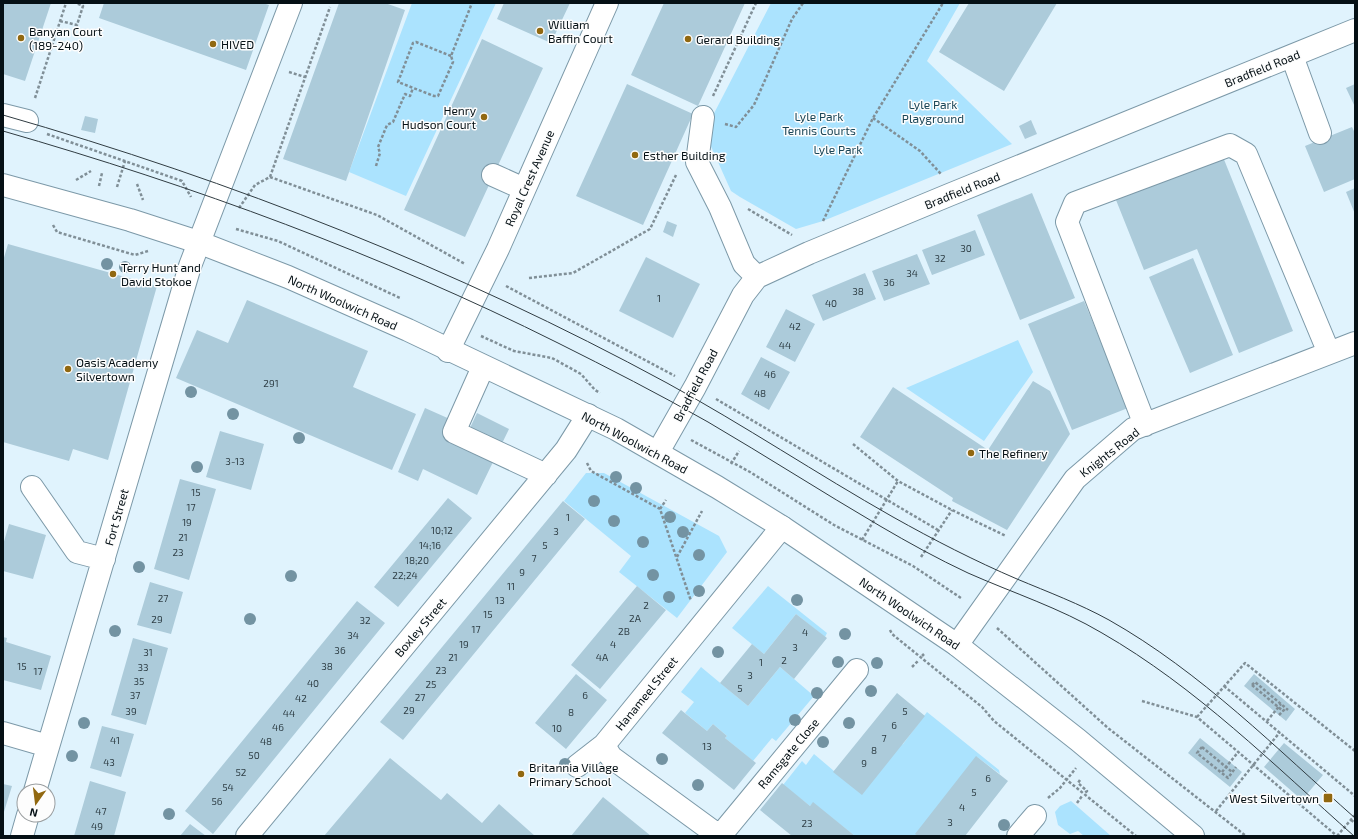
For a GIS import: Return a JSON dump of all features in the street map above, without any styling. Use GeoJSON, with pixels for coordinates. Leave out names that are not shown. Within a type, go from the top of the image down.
{"type":"FeatureCollection","features":[{"type":"Feature","properties":{"kind":"street","name":"Fort Street"},"geometry":{"type":"LineString","coordinates":[[37,783],[198,242],[291,3]]}},
{"type":"Feature","properties":{"kind":"street","name":"Royal Crest Avenue"},"geometry":{"type":"LineString","coordinates":[[448,351],[524,189],[607,3]]}},
{"type":"Feature","properties":{"kind":"street","name":"Bradfield Road"},"geometry":{"type":"LineString","coordinates":[[658,452],[695,387],[743,295],[757,277],[802,256],[942,198],[1355,30]]}},
{"type":"Feature","properties":{"kind":"street"},"geometry":{"type":"LineString","coordinates":[[1292,56],[1320,133]]}},
{"type":"Feature","properties":{"kind":"street"},"geometry":{"type":"LineString","coordinates":[[3,115],[27,121]]}},
{"type":"Feature","properties":{"kind":"street"},"geometry":{"type":"LineString","coordinates":[[703,117],[697,162],[720,207],[744,264],[757,277]]}},
{"type":"Feature","properties":{"kind":"street"},"geometry":{"type":"LineString","coordinates":[[1145,425],[1067,222],[1075,203],[1230,145],[1246,154],[1329,353]]}},
{"type":"Feature","properties":{"kind":"street"},"geometry":{"type":"LineString","coordinates":[[494,175],[524,189]]}},
{"type":"Feature","properties":{"kind":"street","name":"North Woolwich Road"},"geometry":{"type":"LineString","coordinates":[[3,185],[82,206],[198,242],[322,291],[588,415],[658,452],[717,486],[782,527],[956,645],[1078,740],[1193,836]]}},
{"type":"Feature","properties":{"kind":"street","name":"Knights Road"},"geometry":{"type":"LineString","coordinates":[[956,645],[1075,479],[1133,429],[1355,343]]}},
{"type":"Feature","properties":{"kind":"street"},"geometry":{"type":"LineString","coordinates":[[483,367],[454,432],[546,475]]}},
{"type":"Feature","properties":{"kind":"street","name":"Boxley Street"},"geometry":{"type":"LineString","coordinates":[[247,836],[546,475],[566,450],[588,415]]}},
{"type":"Feature","properties":{"kind":"street"},"geometry":{"type":"LineString","coordinates":[[32,487],[77,552],[104,558]]}},
{"type":"Feature","properties":{"kind":"street","name":"Hanameel Street"},"geometry":{"type":"LineString","coordinates":[[577,766],[604,745],[782,527]]}},
{"type":"Feature","properties":{"kind":"street","name":"Ramsgate Close"},"geometry":{"type":"LineString","coordinates":[[719,836],[857,670]]}},
{"type":"Feature","properties":{"kind":"street"},"geometry":{"type":"LineString","coordinates":[[3,733],[48,746]]}},
{"type":"Feature","properties":{"kind":"street"},"geometry":{"type":"LineString","coordinates":[[604,745],[611,757],[719,836]]}},
{"type":"Feature","properties":{"kind":"street"},"geometry":{"type":"LineString","coordinates":[[1018,836],[1035,816]]}},
{"type":"Feature","properties":{"kind":"street"},"geometry":{"type":"LineString","coordinates":[[22,836],[26,823]]}},
{"type":"Feature","properties":{"kind":"path"},"geometry":{"type":"LineString","coordinates":[[66,3],[34,98],[27,121],[27,127],[182,181],[193,201]]}},
{"type":"Feature","properties":{"kind":"path"},"geometry":{"type":"LineString","coordinates":[[60,21],[77,25],[83,6],[76,3]]}},
{"type":"Feature","properties":{"kind":"path"},"geometry":{"type":"LineString","coordinates":[[451,56],[416,42],[413,43],[398,82],[434,96],[438,96],[453,62],[451,56],[472,3]]}},
{"type":"Feature","properties":{"kind":"path"},"geometry":{"type":"LineString","coordinates":[[703,117],[756,3]]}},
{"type":"Feature","properties":{"kind":"path"},"geometry":{"type":"LineString","coordinates":[[736,127],[754,105],[792,19],[803,3]]}},
{"type":"Feature","properties":{"kind":"path"},"geometry":{"type":"LineString","coordinates":[[821,227],[873,118],[944,3]]}},
{"type":"Feature","properties":{"kind":"path"},"geometry":{"type":"LineString","coordinates":[[236,213],[255,185],[270,177],[330,7]]}},
{"type":"Feature","properties":{"kind":"path"},"geometry":{"type":"LineString","coordinates":[[287,72],[305,77]]}},
{"type":"Feature","properties":{"kind":"path"},"geometry":{"type":"LineString","coordinates":[[376,166],[380,154],[378,147],[387,125],[393,122],[405,94],[410,96],[413,88]]}},
{"type":"Feature","properties":{"kind":"path"},"geometry":{"type":"LineString","coordinates":[[28,96],[34,98]]}},
{"type":"Feature","properties":{"kind":"path"},"geometry":{"type":"LineString","coordinates":[[873,118],[920,151],[941,174],[943,180]]}},
{"type":"Feature","properties":{"kind":"path"},"geometry":{"type":"LineString","coordinates":[[117,187],[125,161]]}},
{"type":"Feature","properties":{"kind":"path"},"geometry":{"type":"LineString","coordinates":[[80,177],[91,171]]}},
{"type":"Feature","properties":{"kind":"path"},"geometry":{"type":"LineString","coordinates":[[529,278],[573,273],[650,229],[677,173]]}},
{"type":"Feature","properties":{"kind":"path"},"geometry":{"type":"LineString","coordinates":[[100,183],[102,174]]}},
{"type":"Feature","properties":{"kind":"path"},"geometry":{"type":"LineString","coordinates":[[270,177],[377,215],[485,274]]}},
{"type":"Feature","properties":{"kind":"path"},"geometry":{"type":"LineString","coordinates":[[137,184],[142,194]]}},
{"type":"Feature","properties":{"kind":"path"},"geometry":{"type":"LineString","coordinates":[[741,205],[795,237]]}},
{"type":"Feature","properties":{"kind":"path"},"geometry":{"type":"LineString","coordinates":[[52,222],[57,232],[135,255],[146,253]]}},
{"type":"Feature","properties":{"kind":"path"},"geometry":{"type":"LineString","coordinates":[[84,240],[86,233]]}},
{"type":"Feature","properties":{"kind":"path"},"geometry":{"type":"LineString","coordinates":[[102,246],[103,242]]}},
{"type":"Feature","properties":{"kind":"path"},"geometry":{"type":"LineString","coordinates":[[689,439],[750,472],[834,525],[913,566],[965,600]]}},
{"type":"Feature","properties":{"kind":"path"},"geometry":{"type":"LineString","coordinates":[[853,444],[898,481],[952,510],[1027,546]]}},
{"type":"Feature","properties":{"kind":"path"},"geometry":{"type":"LineString","coordinates":[[732,463],[739,451]]}},
{"type":"Feature","properties":{"kind":"path"},"geometry":{"type":"LineString","coordinates":[[586,461],[591,471],[660,509],[694,609]]}},
{"type":"Feature","properties":{"kind":"path"},"geometry":{"type":"LineString","coordinates":[[862,540],[898,481]]}},
{"type":"Feature","properties":{"kind":"path"},"geometry":{"type":"LineString","coordinates":[[660,509],[666,500]]}},
{"type":"Feature","properties":{"kind":"path"},"geometry":{"type":"LineString","coordinates":[[921,557],[952,510]]}},
{"type":"Feature","properties":{"kind":"path"},"geometry":{"type":"LineString","coordinates":[[676,557],[702,511]]}},
{"type":"Feature","properties":{"kind":"path"},"geometry":{"type":"LineString","coordinates":[[994,625],[1108,728],[1246,836]]}},
{"type":"Feature","properties":{"kind":"path","name":"North Woolwich Road"},"geometry":{"type":"LineString","coordinates":[[888,626],[892,634],[982,707],[994,721],[1136,836]]}},
{"type":"Feature","properties":{"kind":"path"},"geometry":{"type":"LineString","coordinates":[[912,667],[919,660]]}},
{"type":"Feature","properties":{"kind":"path"},"geometry":{"type":"LineString","coordinates":[[1197,717],[1245,663],[1355,751]]}},
{"type":"Feature","properties":{"kind":"path"},"geometry":{"type":"LineString","coordinates":[[1279,715],[1283,711],[1286,708],[1288,710],[1281,704],[1255,682],[1252,685],[1283,711]]}},
{"type":"Feature","properties":{"kind":"path"},"geometry":{"type":"LineString","coordinates":[[1224,686],[1355,796]]}},
{"type":"Feature","properties":{"kind":"path"},"geometry":{"type":"LineString","coordinates":[[1142,701],[1197,717],[1239,751],[1337,836],[1355,815]]}},
{"type":"Feature","properties":{"kind":"path"},"geometry":{"type":"LineString","coordinates":[[1267,721],[1281,704]]}},
{"type":"Feature","properties":{"kind":"path"},"geometry":{"type":"LineString","coordinates":[[1216,811],[1253,763],[1280,732]]}},
{"type":"Feature","properties":{"kind":"path"},"geometry":{"type":"LineString","coordinates":[[1232,772],[1202,747],[1197,753],[1228,778],[1236,767]]}},
{"type":"Feature","properties":{"kind":"path"},"geometry":{"type":"LineString","coordinates":[[1222,772],[1239,751]]}},
{"type":"Feature","properties":{"kind":"path"},"geometry":{"type":"LineString","coordinates":[[1060,788],[1071,775]]}},
{"type":"Feature","properties":{"kind":"path"},"geometry":{"type":"LineString","coordinates":[[1080,780],[1078,783],[1087,791],[1085,792]]}},
{"type":"Feature","properties":{"kind":"path"},"geometry":{"type":"LineString","coordinates":[[1077,802],[1082,796]]}},
{"type":"Feature","properties":{"kind":"path"},"geometry":{"type":"LineString","coordinates":[[1351,820],[1355,823]]}},
{"type":"Feature","properties":{"kind":"green space"},"geometry":{"type":"Polygon","coordinates":[[[412,3],[496,3],[406,196],[349,172],[412,3]]]}},
{"type":"Feature","properties":{"kind":"green space"},"geometry":{"type":"Polygon","coordinates":[[[771,3],[960,3],[927,61],[1012,144],[823,221],[796,229],[740,197],[731,191],[709,142],[708,125],[771,3]]]}},
{"type":"Feature","properties":{"kind":"green space"},"geometry":{"type":"Polygon","coordinates":[[[1018,340],[1033,372],[984,441],[906,388],[1018,340]]]}},
{"type":"Feature","properties":{"kind":"green space"},"geometry":{"type":"Polygon","coordinates":[[[586,473],[604,473],[719,536],[727,552],[677,618],[619,572],[631,556],[564,501],[586,473]]]}},
{"type":"Feature","properties":{"kind":"green space"},"geometry":{"type":"Polygon","coordinates":[[[768,586],[827,633],[825,637],[796,614],[764,654],[732,628],[768,586]]]}},
{"type":"Feature","properties":{"kind":"green space"},"geometry":{"type":"Polygon","coordinates":[[[701,667],[748,706],[780,667],[814,696],[776,741],[772,738],[753,761],[725,738],[727,736],[713,724],[707,731],[685,713],[694,702],[681,692],[701,667]]]}},
{"type":"Feature","properties":{"kind":"green space"},"geometry":{"type":"Polygon","coordinates":[[[927,712],[999,770],[1000,774],[977,757],[916,834],[918,836],[855,836],[813,803],[810,806],[783,785],[802,761],[806,765],[814,754],[834,771],[903,744],[927,712]]]}},
{"type":"Feature","properties":{"kind":"green space"},"geometry":{"type":"Polygon","coordinates":[[[1071,801],[1111,836],[1084,836],[1078,831],[1070,834],[1058,825],[1055,812],[1060,806],[1071,801]]]}},
{"type":"Feature","properties":{"kind":"building","name":"Banyan Court (189-240)"},"geometry":{"type":"Polygon","coordinates":[[[3,3],[51,3],[25,81],[3,74],[3,3]]]}},
{"type":"Feature","properties":{"kind":"building","name":"HIVED"},"geometry":{"type":"Polygon","coordinates":[[[104,3],[263,3],[269,5],[246,70],[99,18],[104,3]]]}},
{"type":"Feature","properties":{"kind":"building","name":"Henry Hudson Court"},"geometry":{"type":"Polygon","coordinates":[[[339,3],[385,3],[405,10],[346,181],[283,159],[339,3]]]}},
{"type":"Feature","properties":{"kind":"building","name":"William Baffin Court"},"geometry":{"type":"Polygon","coordinates":[[[504,3],[570,3],[551,43],[497,19],[504,3]]]}},
{"type":"Feature","properties":{"kind":"building","name":"Gerard Building"},"geometry":{"type":"Polygon","coordinates":[[[664,3],[745,3],[698,106],[631,75],[664,3]]]}},
{"type":"Feature","properties":{"kind":"building"},"geometry":{"type":"Polygon","coordinates":[[[969,3],[1057,3],[1004,91],[939,52],[969,3]]]}},
{"type":"Feature","properties":{"kind":"building","name":"Henry Hudson Court"},"geometry":{"type":"Polygon","coordinates":[[[482,39],[543,68],[465,237],[404,210],[482,39]]]}},
{"type":"Feature","properties":{"kind":"building","name":"Esther Building"},"geometry":{"type":"Polygon","coordinates":[[[627,84],[693,114],[643,225],[576,196],[627,84]]]}},
{"type":"Feature","properties":{"kind":"building"},"geometry":{"type":"Polygon","coordinates":[[[1355,84],[1355,107],[1346,88],[1355,84]]]}},
{"type":"Feature","properties":{"kind":"building"},"geometry":{"type":"Polygon","coordinates":[[[85,116],[98,119],[95,133],[81,130],[85,116]]]}},
{"type":"Feature","properties":{"kind":"building"},"geometry":{"type":"Polygon","coordinates":[[[1031,120],[1037,134],[1025,139],[1019,126],[1031,120]]]}},
{"type":"Feature","properties":{"kind":"building"},"geometry":{"type":"Polygon","coordinates":[[[1352,127],[1355,133],[1355,179],[1324,192],[1305,146],[1352,127]]]}},
{"type":"Feature","properties":{"kind":"building"},"geometry":{"type":"Polygon","coordinates":[[[1223,157],[1293,331],[1239,353],[1197,249],[1144,270],[1116,200],[1223,157]]]}},
{"type":"Feature","properties":{"kind":"building"},"geometry":{"type":"Polygon","coordinates":[[[1355,188],[1355,214],[1346,192],[1355,188]]]}},
{"type":"Feature","properties":{"kind":"building"},"geometry":{"type":"Polygon","coordinates":[[[1032,193],[1075,298],[1020,320],[977,215],[1032,193]]]}},
{"type":"Feature","properties":{"kind":"building"},"geometry":{"type":"Polygon","coordinates":[[[667,221],[677,225],[673,237],[663,232],[667,221]]]}},
{"type":"Feature","properties":{"kind":"building"},"geometry":{"type":"Polygon","coordinates":[[[975,230],[985,255],[932,275],[922,250],[975,230]]]}},
{"type":"Feature","properties":{"kind":"building","name":"Oasis Academy Silvertown"},"geometry":{"type":"Polygon","coordinates":[[[8,244],[157,286],[108,460],[73,449],[69,461],[3,442],[3,261],[8,244]]]}},
{"type":"Feature","properties":{"kind":"building"},"geometry":{"type":"Polygon","coordinates":[[[917,254],[930,284],[884,301],[872,271],[917,254]]]}},
{"type":"Feature","properties":{"kind":"building"},"geometry":{"type":"Polygon","coordinates":[[[646,257],[700,284],[673,338],[619,311],[646,257]]]}},
{"type":"Feature","properties":{"kind":"building"},"geometry":{"type":"Polygon","coordinates":[[[1193,258],[1233,355],[1190,373],[1149,277],[1193,258]]]}},
{"type":"Feature","properties":{"kind":"building"},"geometry":{"type":"Polygon","coordinates":[[[865,273],[876,299],[823,321],[812,295],[865,273]]]}},
{"type":"Feature","properties":{"kind":"building"},"geometry":{"type":"Polygon","coordinates":[[[247,300],[368,351],[353,387],[416,414],[392,470],[176,378],[197,330],[228,343],[247,300]]]}},
{"type":"Feature","properties":{"kind":"building"},"geometry":{"type":"Polygon","coordinates":[[[1084,301],[1128,408],[1072,430],[1028,324],[1084,301]]]}},
{"type":"Feature","properties":{"kind":"building"},"geometry":{"type":"Polygon","coordinates":[[[786,309],[815,324],[795,362],[766,347],[786,309]]]}},
{"type":"Feature","properties":{"kind":"building"},"geometry":{"type":"Polygon","coordinates":[[[761,357],[790,372],[769,410],[741,394],[761,357]]]}},
{"type":"Feature","properties":{"kind":"building","name":"The Refinery"},"geometry":{"type":"Polygon","coordinates":[[[1033,381],[1050,391],[1070,434],[1007,530],[952,501],[953,498],[860,437],[893,387],[988,450],[1033,381]]]}},
{"type":"Feature","properties":{"kind":"building"},"geometry":{"type":"Polygon","coordinates":[[[425,408],[470,428],[477,413],[509,429],[477,495],[423,469],[418,481],[398,472],[425,408]]]}},
{"type":"Feature","properties":{"kind":"building"},"geometry":{"type":"Polygon","coordinates":[[[220,431],[264,444],[251,490],[206,477],[220,431]]]}},
{"type":"Feature","properties":{"kind":"building"},"geometry":{"type":"Polygon","coordinates":[[[180,479],[216,489],[189,580],[154,569],[180,479]]]}},
{"type":"Feature","properties":{"kind":"building"},"geometry":{"type":"Polygon","coordinates":[[[448,498],[472,518],[398,607],[374,587],[448,498]]]}},
{"type":"Feature","properties":{"kind":"building"},"geometry":{"type":"Polygon","coordinates":[[[563,501],[585,519],[403,740],[380,722],[563,501]]]}},
{"type":"Feature","properties":{"kind":"building"},"geometry":{"type":"Polygon","coordinates":[[[9,524],[46,535],[33,579],[3,571],[3,545],[9,524]]]}},
{"type":"Feature","properties":{"kind":"building"},"geometry":{"type":"Polygon","coordinates":[[[150,582],[183,592],[171,634],[137,625],[150,582]]]}},
{"type":"Feature","properties":{"kind":"building"},"geometry":{"type":"Polygon","coordinates":[[[637,586],[666,610],[600,689],[571,665],[637,586]]]}},
{"type":"Feature","properties":{"kind":"building"},"geometry":{"type":"Polygon","coordinates":[[[357,601],[385,623],[213,834],[185,811],[357,601]]]}},
{"type":"Feature","properties":{"kind":"building"},"geometry":{"type":"Polygon","coordinates":[[[796,614],[827,638],[794,679],[780,667],[748,706],[720,683],[752,644],[764,654],[796,614]]]}},
{"type":"Feature","properties":{"kind":"building"},"geometry":{"type":"Polygon","coordinates":[[[3,637],[7,638],[6,642],[51,656],[41,690],[3,680],[3,637]]]}},
{"type":"Feature","properties":{"kind":"building"},"geometry":{"type":"Polygon","coordinates":[[[133,638],[168,648],[146,725],[111,715],[133,638]]]}},
{"type":"Feature","properties":{"kind":"building"},"geometry":{"type":"Polygon","coordinates":[[[576,674],[607,700],[566,749],[535,723],[576,674]]]}},
{"type":"Feature","properties":{"kind":"building"},"geometry":{"type":"Polygon","coordinates":[[[1254,674],[1295,709],[1286,721],[1244,686],[1254,674]]]}},
{"type":"Feature","properties":{"kind":"building"},"geometry":{"type":"Polygon","coordinates":[[[897,693],[925,716],[862,795],[833,772],[897,693]]]}},
{"type":"Feature","properties":{"kind":"building"},"geometry":{"type":"Polygon","coordinates":[[[681,710],[707,731],[713,724],[727,736],[725,738],[756,763],[734,790],[662,733],[681,710]]]}},
{"type":"Feature","properties":{"kind":"building"},"geometry":{"type":"Polygon","coordinates":[[[102,726],[134,734],[121,777],[90,768],[102,726]]]}},
{"type":"Feature","properties":{"kind":"building"},"geometry":{"type":"Polygon","coordinates":[[[1200,738],[1242,772],[1230,787],[1188,753],[1200,738]]]}},
{"type":"Feature","properties":{"kind":"building"},"geometry":{"type":"Polygon","coordinates":[[[1284,743],[1323,775],[1302,800],[1264,767],[1284,743]]]}},
{"type":"Feature","properties":{"kind":"building"},"geometry":{"type":"Polygon","coordinates":[[[976,756],[1008,781],[965,836],[918,836],[915,834],[976,756]]]}},
{"type":"Feature","properties":{"kind":"building"},"geometry":{"type":"Polygon","coordinates":[[[390,758],[441,800],[447,793],[482,823],[499,804],[535,836],[324,836],[390,758]]]}},
{"type":"Feature","properties":{"kind":"building"},"geometry":{"type":"Polygon","coordinates":[[[90,781],[126,792],[114,836],[74,836],[90,781]]]}},
{"type":"Feature","properties":{"kind":"building"},"geometry":{"type":"Polygon","coordinates":[[[782,783],[810,806],[813,802],[855,836],[792,836],[760,810],[782,783]]]}},
{"type":"Feature","properties":{"kind":"building"},"geometry":{"type":"Polygon","coordinates":[[[3,784],[12,786],[3,815],[3,784]]]}},
{"type":"Feature","properties":{"kind":"building"},"geometry":{"type":"Polygon","coordinates":[[[603,797],[651,836],[571,836],[603,797]]]}},
{"type":"Feature","properties":{"kind":"building"},"geometry":{"type":"Polygon","coordinates":[[[190,824],[206,836],[180,836],[190,824]]]}},
{"type":"Feature","properties":{"kind":"tram line"},"geometry":{"type":"LineString","coordinates":[[3,115],[174,169],[259,199],[342,231],[507,302],[588,341],[696,399],[865,501],[924,534],[986,565],[1087,609],[1109,620],[1143,641],[1207,687],[1355,818]]}},
{"type":"Feature","properties":{"kind":"tram line"},"geometry":{"type":"LineString","coordinates":[[3,131],[74,152],[216,199],[355,251],[491,311],[633,381],[708,422],[858,513],[924,551],[968,573],[1070,616],[1137,654],[1202,702],[1264,755],[1354,836]]}},
{"type":"Feature","properties":{"kind":"place","name":"William Baffin Court"},"geometry":{"type":"Point","coordinates":[540,31]}},
{"type":"Feature","properties":{"kind":"place","name":"Banyan Court (189-240)"},"geometry":{"type":"Point","coordinates":[21,38]}},
{"type":"Feature","properties":{"kind":"place","name":"Gerard Building"},"geometry":{"type":"Point","coordinates":[688,39]}},
{"type":"Feature","properties":{"kind":"place","name":"HIVED"},"geometry":{"type":"Point","coordinates":[213,44]}},
{"type":"Feature","properties":{"kind":"place","name":"Henry Hudson Court"},"geometry":{"type":"Point","coordinates":[484,117]}},
{"type":"Feature","properties":{"kind":"place","name":"Esther Building"},"geometry":{"type":"Point","coordinates":[635,155]}},
{"type":"Feature","properties":{"kind":"place","name":"Terry Hunt and David Stokoe"},"geometry":{"type":"Point","coordinates":[113,274]}},
{"type":"Feature","properties":{"kind":"place","name":"Oasis Academy Silvertown"},"geometry":{"type":"Point","coordinates":[68,369]}},
{"type":"Feature","properties":{"kind":"place","name":"The Refinery"},"geometry":{"type":"Point","coordinates":[971,453]}},
{"type":"Feature","properties":{"kind":"place","name":"Britannia Village Primary School"},"geometry":{"type":"Point","coordinates":[521,774]}},
{"type":"Feature","properties":{"kind":"place","name":"West Silvertown"},"geometry":{"type":"Point","coordinates":[1328,798]}},
{"type":"Feature","properties":{"kind":"park label","name":"Lyle Park Playground"},"geometry":{"type":"Point","coordinates":[933,111]}},
{"type":"Feature","properties":{"kind":"park label","name":"Lyle Park Tennis Courts"},"geometry":{"type":"Point","coordinates":[819,123]}},
{"type":"Feature","properties":{"kind":"park label","name":"Lyle Park"},"geometry":{"type":"Point","coordinates":[838,149]}}]}
